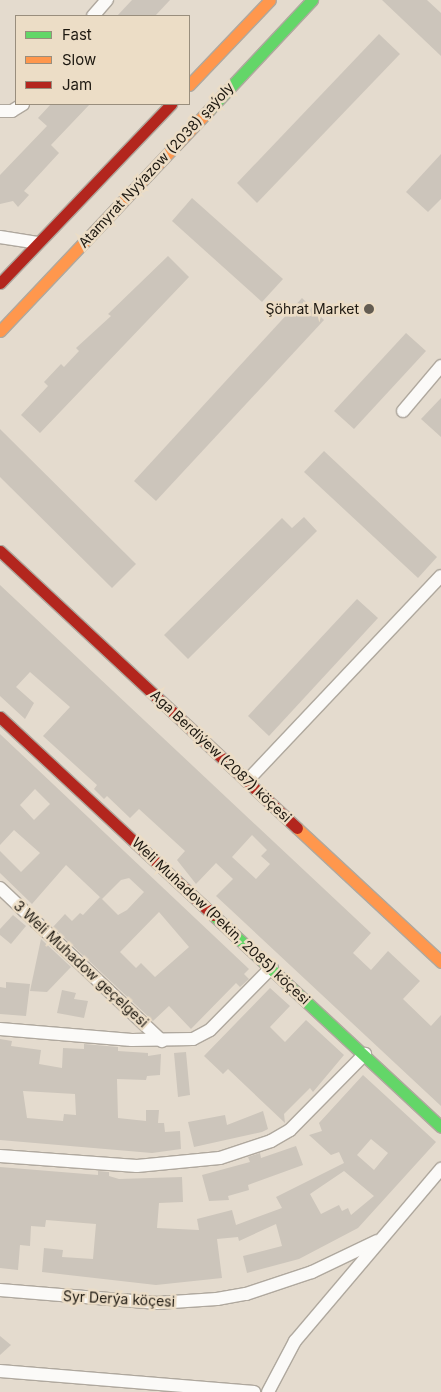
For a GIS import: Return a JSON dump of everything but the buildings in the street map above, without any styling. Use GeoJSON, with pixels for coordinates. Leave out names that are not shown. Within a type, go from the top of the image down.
{"type":"FeatureCollection","features":[{"type":"Feature","properties":{"kind":"street"},"geometry":{"type":"LineString","coordinates":[[94,15],[107,0]]}},
{"type":"Feature","properties":{"kind":"street"},"geometry":{"type":"LineString","coordinates":[[190,84],[270,0]]}},
{"type":"Feature","properties":{"kind":"street","name":"Atamyrat Nyýazow (2038) şaýoly"},"geometry":{"type":"LineString","coordinates":[[0,331],[312,0]]}},
{"type":"Feature","properties":{"kind":"street"},"geometry":{"type":"LineString","coordinates":[[0,111],[12,111],[21,105]]}},
{"type":"Feature","properties":{"kind":"street"},"geometry":{"type":"LineString","coordinates":[[0,283],[170,105]]}},
{"type":"Feature","properties":{"kind":"street"},"geometry":{"type":"LineString","coordinates":[[0,237],[38,243]]}},
{"type":"Feature","properties":{"kind":"street"},"geometry":{"type":"LineString","coordinates":[[403,411],[441,366]]}},
{"type":"Feature","properties":{"kind":"street","name":"Aga Berdiýew (2087) köçesi"},"geometry":{"type":"LineString","coordinates":[[3,560],[248,781],[441,962]]}},
{"type":"Feature","properties":{"kind":"street"},"geometry":{"type":"LineString","coordinates":[[248,781],[441,576]]}},
{"type":"Feature","properties":{"kind":"street","name":"Weli Muhadow (Pekin, 2085) köçesi"},"geometry":{"type":"LineString","coordinates":[[0,717],[272,967],[441,1128]]}},
{"type":"Feature","properties":{"kind":"street","name":"3 Weli Muhadow geçelgesi"},"geometry":{"type":"LineString","coordinates":[[0,888],[162,1041]]}},
{"type":"Feature","properties":{"kind":"street"},"geometry":{"type":"LineString","coordinates":[[0,1029],[162,1041],[204,1034],[272,967]]}},
{"type":"Feature","properties":{"kind":"street"},"geometry":{"type":"LineString","coordinates":[[0,1156],[137,1166],[220,1158],[272,1141],[290,1130],[365,1054]]}},
{"type":"Feature","properties":{"kind":"street"},"geometry":{"type":"LineString","coordinates":[[268,1392],[295,1341],[441,1169]]}},
{"type":"Feature","properties":{"kind":"street","name":"Syr Derýa köçesi"},"geometry":{"type":"LineString","coordinates":[[0,1290],[157,1303],[217,1299],[246,1294],[312,1272],[378,1241]]}},
{"type":"Feature","properties":{"kind":"street"},"geometry":{"type":"LineString","coordinates":[[0,1371],[254,1392]]}},
{"type":"Feature","properties":{"kind":"traffic: fast"},"geometry":{"type":"LineString","coordinates":[[209,110],[312,0]]}},
{"type":"Feature","properties":{"kind":"traffic: fast"},"geometry":{"type":"LineString","coordinates":[[213,915],[441,1127]]}},
{"type":"Feature","properties":{"kind":"traffic: slow"},"geometry":{"type":"LineString","coordinates":[[190,84],[270,0]]}},
{"type":"Feature","properties":{"kind":"traffic: slow"},"geometry":{"type":"LineString","coordinates":[[0,331],[209,110]]}},
{"type":"Feature","properties":{"kind":"traffic: slow"},"geometry":{"type":"LineString","coordinates":[[297,828],[441,962]]}},
{"type":"Feature","properties":{"kind":"traffic: jam"},"geometry":{"type":"LineString","coordinates":[[0,283],[170,105]]}},
{"type":"Feature","properties":{"kind":"traffic: jam"},"geometry":{"type":"LineString","coordinates":[[0,551],[297,828]]}},
{"type":"Feature","properties":{"kind":"traffic: jam"},"geometry":{"type":"LineString","coordinates":[[0,717],[213,915]]}},
{"type":"Feature","properties":{"kind":"place","name":"Şöhrat Market"},"geometry":{"type":"Point","coordinates":[369,309]}}]}
